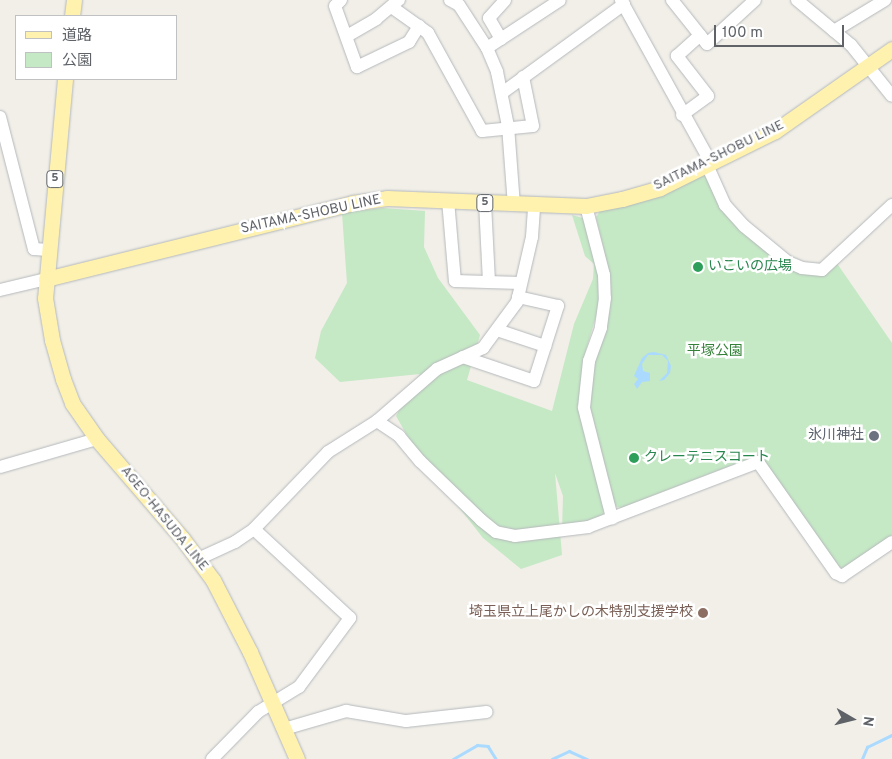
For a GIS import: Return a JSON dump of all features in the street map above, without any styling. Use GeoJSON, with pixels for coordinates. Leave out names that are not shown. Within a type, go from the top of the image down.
{"type":"FeatureCollection","features":[{"type":"Feature","properties":{"kind":"main road"},"geometry":{"type":"LineString","coordinates":[[72,15],[74,0]]}},
{"type":"Feature","properties":{"kind":"main road","name":"SAITAMA-SHOBU LINE"},"geometry":{"type":"LineString","coordinates":[[46,279],[352,203],[387,198],[514,205],[586,206],[660,188],[775,131],[892,49]]}},
{"type":"Feature","properties":{"kind":"main road","name":"5"},"geometry":{"type":"LineString","coordinates":[[46,279],[65,80]]}},
{"type":"Feature","properties":{"kind":"main road","name":"AGEO-HASUDA LINE"},"geometry":{"type":"LineString","coordinates":[[46,279],[46,315],[58,365],[72,403],[97,439],[198,559],[224,600],[273,703],[297,759]]}},
{"type":"Feature","properties":{"kind":"street"},"geometry":{"type":"LineString","coordinates":[[341,0],[335,6],[357,68],[409,42],[419,26]]}},
{"type":"Feature","properties":{"kind":"street"},"geometry":{"type":"LineString","coordinates":[[450,0],[459,5],[486,48],[502,92],[508,126],[514,205]]}},
{"type":"Feature","properties":{"kind":"street"},"geometry":{"type":"LineString","coordinates":[[501,39],[489,18],[505,0]]}},
{"type":"Feature","properties":{"kind":"street"},"geometry":{"type":"LineString","coordinates":[[486,48],[560,0]]}},
{"type":"Feature","properties":{"kind":"street"},"geometry":{"type":"LineString","coordinates":[[672,0],[707,44],[756,0]]}},
{"type":"Feature","properties":{"kind":"street"},"geometry":{"type":"LineString","coordinates":[[797,0],[834,31],[892,96]]}},
{"type":"Feature","properties":{"kind":"street"},"geometry":{"type":"LineString","coordinates":[[834,31],[885,0]]}},
{"type":"Feature","properties":{"kind":"street"},"geometry":{"type":"LineString","coordinates":[[502,92],[625,2],[709,164],[725,205],[744,226],[788,262],[802,268],[822,270],[892,205]]}},
{"type":"Feature","properties":{"kind":"street"},"geometry":{"type":"LineString","coordinates":[[346,36],[396,4],[428,32],[482,131],[508,126],[533,126],[523,77]]}},
{"type":"Feature","properties":{"kind":"street"},"geometry":{"type":"LineString","coordinates":[[682,115],[708,96],[677,56],[700,36]]}},
{"type":"Feature","properties":{"kind":"street"},"geometry":{"type":"LineString","coordinates":[[0,117],[34,249],[48,250]]}},
{"type":"Feature","properties":{"kind":"street"},"geometry":{"type":"LineString","coordinates":[[448,200],[455,282],[489,281],[520,283]]}},
{"type":"Feature","properties":{"kind":"street"},"geometry":{"type":"LineString","coordinates":[[485,203],[489,281]]}},
{"type":"Feature","properties":{"kind":"street"},"geometry":{"type":"LineString","coordinates":[[198,559],[234,542],[254,529],[328,452],[378,420],[438,369],[483,348],[518,297],[532,238],[534,205]]}},
{"type":"Feature","properties":{"kind":"street"},"geometry":{"type":"LineString","coordinates":[[586,206],[604,275],[605,298],[601,328],[589,361],[584,408],[612,518]]}},
{"type":"Feature","properties":{"kind":"street"},"geometry":{"type":"LineString","coordinates":[[0,290],[46,279]]}},
{"type":"Feature","properties":{"kind":"street"},"geometry":{"type":"LineString","coordinates":[[463,357],[534,382],[558,306],[518,297]]}},
{"type":"Feature","properties":{"kind":"street"},"geometry":{"type":"LineString","coordinates":[[497,330],[545,346]]}},
{"type":"Feature","properties":{"kind":"street"},"geometry":{"type":"LineString","coordinates":[[378,420],[399,436],[420,462],[496,532],[515,536],[588,527],[758,462],[836,573],[842,576],[892,542]]}},
{"type":"Feature","properties":{"kind":"street"},"geometry":{"type":"LineString","coordinates":[[0,467],[97,439]]}},
{"type":"Feature","properties":{"kind":"street"},"geometry":{"type":"LineString","coordinates":[[212,759],[258,712],[299,687],[350,618],[254,529]]}},
{"type":"Feature","properties":{"kind":"street"},"geometry":{"type":"LineString","coordinates":[[284,729],[346,711],[406,722],[486,712]]}},
{"type":"Feature","properties":{"kind":"green space","name":"平塚公園"},"geometry":{"type":"Polygon","coordinates":[[[707,173],[723,207],[800,270],[836,262],[892,343],[892,535],[844,568],[837,567],[758,455],[621,508],[615,506],[589,404],[594,356],[610,309],[610,276],[596,217],[600,211],[676,188],[707,173]]]}},
{"type":"Feature","properties":{"kind":"green space"},"geometry":{"type":"Polygon","coordinates":[[[383,208],[425,211],[424,247],[438,278],[480,335],[467,380],[552,411],[574,324],[593,279],[594,264],[585,256],[572,215],[586,219],[598,266],[601,300],[583,360],[579,410],[606,508],[602,516],[562,531],[563,496],[555,473],[562,555],[521,569],[483,538],[420,458],[396,416],[420,374],[340,382],[315,358],[321,331],[347,283],[342,213],[383,208]]]}},
{"type":"Feature","properties":{"kind":"water"},"geometry":{"type":"Polygon","coordinates":[[[654,352],[666,355],[671,366],[670,373],[664,380],[659,381],[667,373],[668,361],[662,355],[648,355],[642,364],[643,371],[650,373],[650,381],[642,382],[637,389],[634,384],[638,379],[634,376],[642,358],[648,353],[654,352]]]}},
{"type":"Feature","properties":{"kind":"waterway"},"geometry":{"type":"LineString","coordinates":[[862,759],[867,747],[892,735]]}},
{"type":"Feature","properties":{"kind":"waterway"},"geometry":{"type":"LineString","coordinates":[[453,759],[477,745],[488,746],[496,759]]}},
{"type":"Feature","properties":{"kind":"waterway"},"geometry":{"type":"LineString","coordinates":[[552,759],[569,751],[587,759]]}},
{"type":"Feature","properties":{"kind":"place","name":"いこいの広場"},"geometry":{"type":"Point","coordinates":[698,267]}},
{"type":"Feature","properties":{"kind":"place","name":"氷川神社"},"geometry":{"type":"Point","coordinates":[874,436]}},
{"type":"Feature","properties":{"kind":"place","name":"クレーテニスコート"},"geometry":{"type":"Point","coordinates":[634,458]}},
{"type":"Feature","properties":{"kind":"place","name":"埼玉県立上尾かしの木特別支援学校"},"geometry":{"type":"Point","coordinates":[703,613]}}]}
